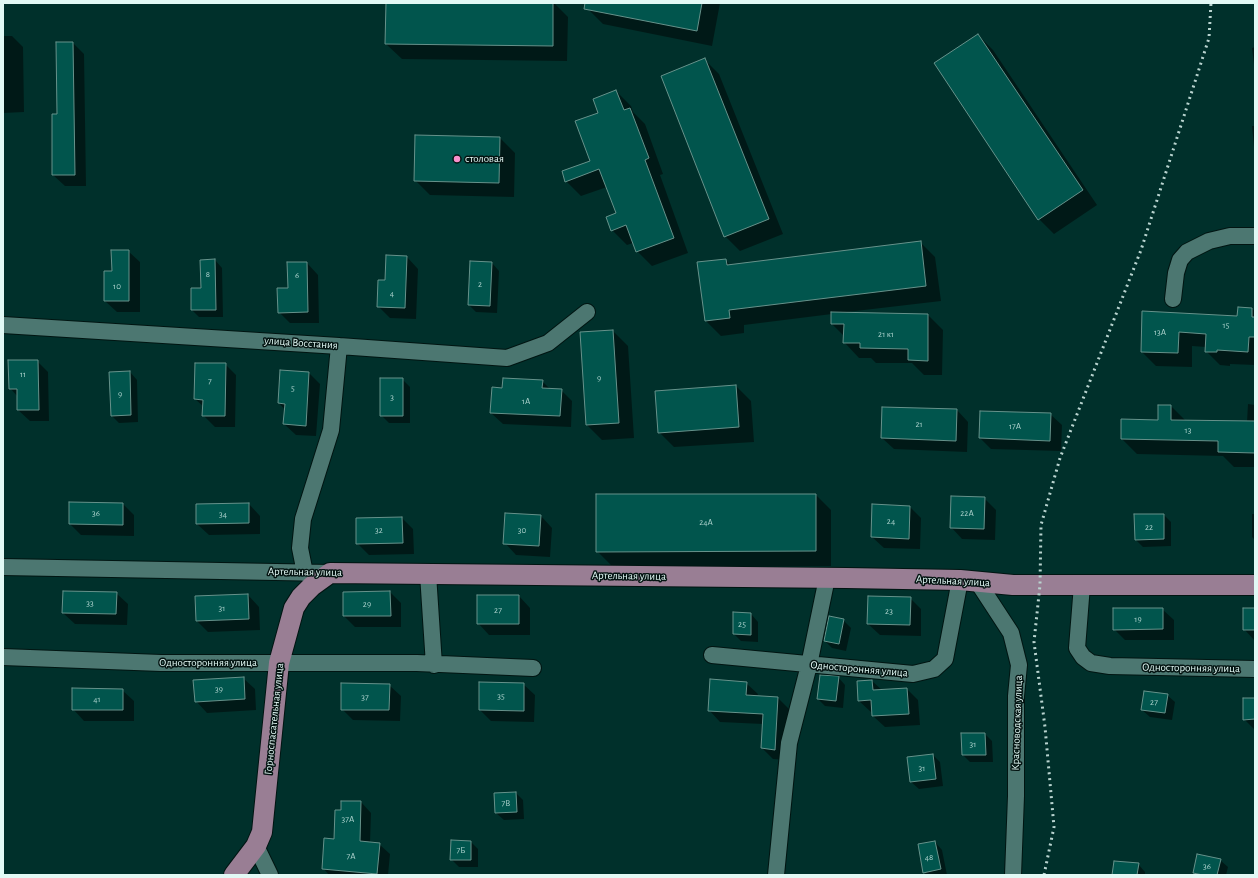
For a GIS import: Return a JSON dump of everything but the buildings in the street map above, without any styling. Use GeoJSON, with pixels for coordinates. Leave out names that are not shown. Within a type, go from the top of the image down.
{"type":"FeatureCollection","features":[{"type":"Feature","properties":{"kind":"main road","name":"Артельная улица"},"geometry":{"type":"LineString","coordinates":[[330,573],[827,578],[969,581],[1013,585],[1255,585]]}},
{"type":"Feature","properties":{"kind":"main road","name":"Горноспасательная улица"},"geometry":{"type":"LineString","coordinates":[[234,875],[256,846],[262,832],[279,663],[294,608],[301,597],[312,586],[330,573]]}},
{"type":"Feature","properties":{"kind":"street"},"geometry":{"type":"LineString","coordinates":[[1173,299],[1176,273],[1180,260],[1187,252],[1208,241],[1230,236],[1255,236]]}},
{"type":"Feature","properties":{"kind":"street","name":"улица Восстания"},"geometry":{"type":"LineString","coordinates":[[3,325],[507,358],[548,342],[586,312]]}},
{"type":"Feature","properties":{"kind":"street"},"geometry":{"type":"LineString","coordinates":[[305,572],[300,548],[303,519],[331,430],[339,346]]}},
{"type":"Feature","properties":{"kind":"street","name":"Артельная улица"},"geometry":{"type":"LineString","coordinates":[[3,567],[330,573]]}},
{"type":"Feature","properties":{"kind":"street"},"geometry":{"type":"LineString","coordinates":[[428,574],[434,664]]}},
{"type":"Feature","properties":{"kind":"street"},"geometry":{"type":"LineString","coordinates":[[776,875],[789,743],[809,664],[827,578]]}},
{"type":"Feature","properties":{"kind":"street","name":"Односторонняя улица"},"geometry":{"type":"LineString","coordinates":[[712,654],[913,674],[934,669],[945,659],[969,581]]}},
{"type":"Feature","properties":{"kind":"street","name":"Красноводская улица"},"geometry":{"type":"LineString","coordinates":[[969,581],[1011,633],[1019,665],[1016,696],[1016,796],[1012,875]]}},
{"type":"Feature","properties":{"kind":"street","name":"Односторонняя улица"},"geometry":{"type":"LineString","coordinates":[[1082,585],[1077,648],[1083,657],[1090,663],[1110,666],[1255,668]]}},
{"type":"Feature","properties":{"kind":"street","name":"Односторонняя улица"},"geometry":{"type":"LineString","coordinates":[[3,657],[161,663],[417,663],[533,668]]}},
{"type":"Feature","properties":{"kind":"street"},"geometry":{"type":"LineString","coordinates":[[256,846],[270,875]]}},
{"type":"Feature","properties":{"kind":"railway"},"geometry":{"type":"LineString","coordinates":[[1044,875],[1054,827],[1045,727],[1034,642],[1040,585],[1041,525],[1060,458],[1141,250],[1209,38],[1211,3]]}},
{"type":"Feature","properties":{"kind":"place","name":"столовая"},"geometry":{"type":"Point","coordinates":[457,159]}}]}
